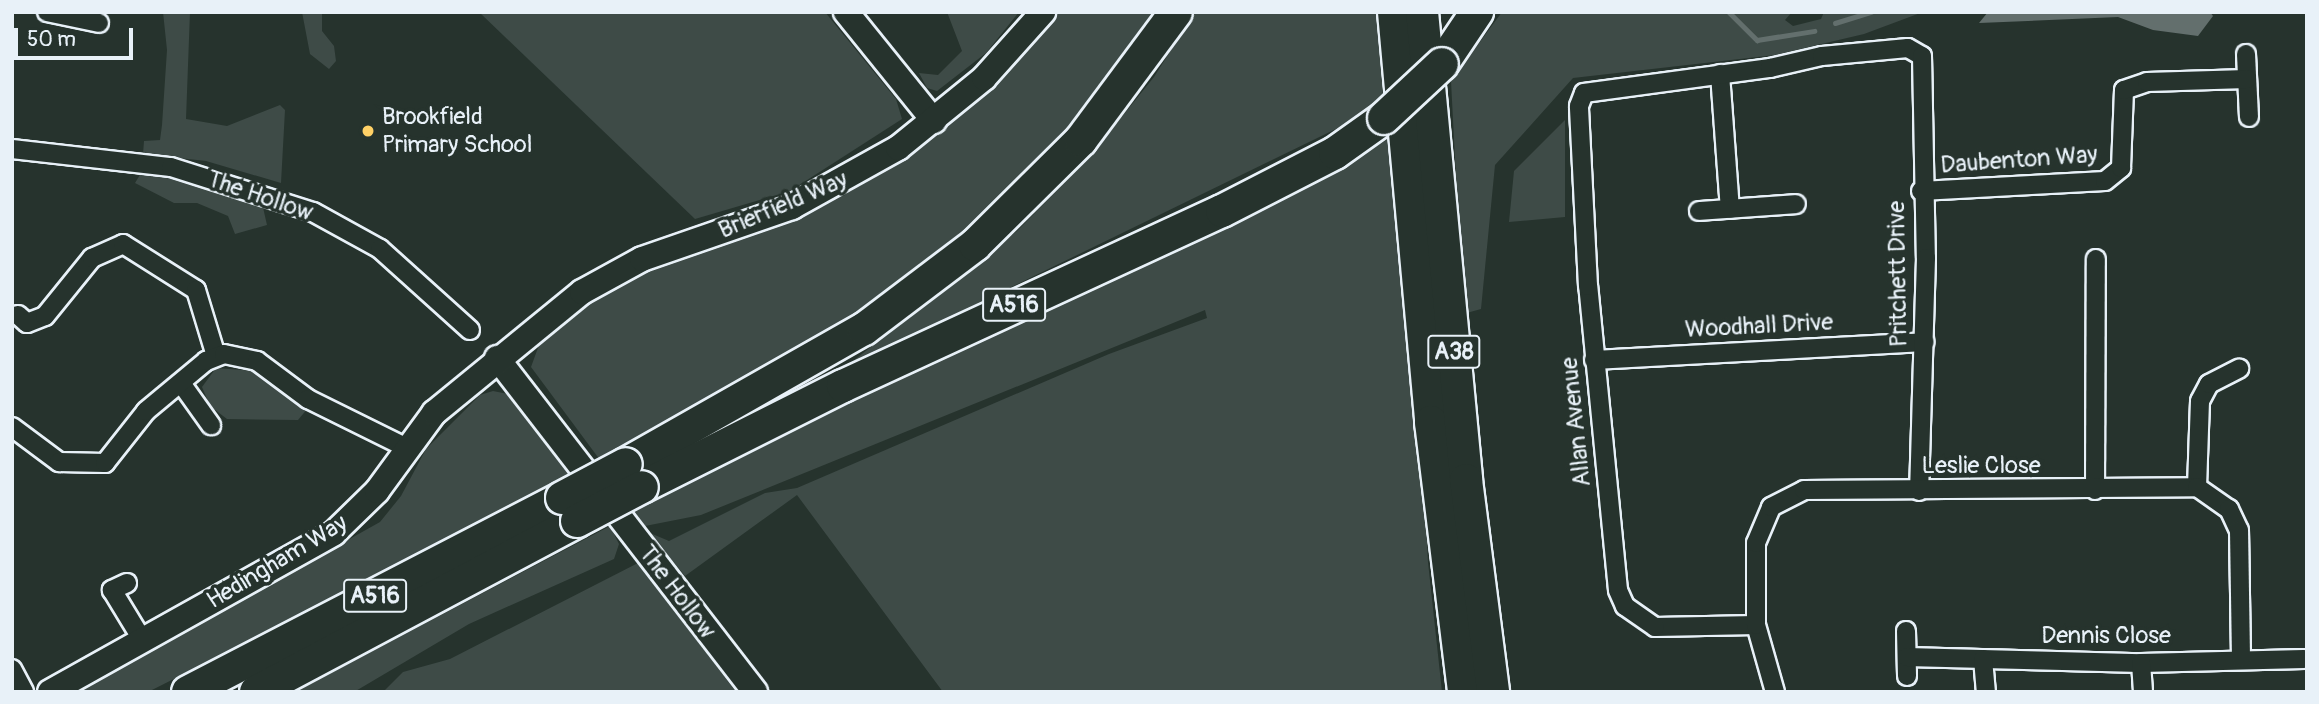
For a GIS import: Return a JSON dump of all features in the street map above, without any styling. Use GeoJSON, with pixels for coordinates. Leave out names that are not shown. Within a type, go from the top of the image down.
{"type":"FeatureCollection","features":[{"type":"Feature","properties":{"kind":"highway","name":"A516"},"geometry":{"type":"LineString","coordinates":[[256,692],[634,475],[842,343],[975,246],[1081,140],[1176,12]]}},
{"type":"Feature","properties":{"kind":"highway","name":"A38"},"geometry":{"type":"LineString","coordinates":[[1394,12],[1431,422],[1464,692]]}},
{"type":"Feature","properties":{"kind":"highway","name":"A38"},"geometry":{"type":"LineString","coordinates":[[1422,12],[1466,480],[1493,692]]}},
{"type":"Feature","properties":{"kind":"highway","name":"A516"},"geometry":{"type":"LineString","coordinates":[[634,475],[878,369],[1222,211],[1335,153],[1384,118],[1442,64],[1477,12]]}},
{"type":"Feature","properties":{"kind":"highway","name":"A516"},"geometry":{"type":"LineString","coordinates":[[188,692],[569,510]]}},
{"type":"Feature","properties":{"kind":"street"},"geometry":{"type":"LineString","coordinates":[[47,12],[99,23]]}},
{"type":"Feature","properties":{"kind":"street"},"geometry":{"type":"LineString","coordinates":[[846,12],[934,121]]}},
{"type":"Feature","properties":{"kind":"street","name":"Brierfield Way"},"geometry":{"type":"LineString","coordinates":[[497,358],[609,275],[815,196],[934,121],[984,78],[1043,12]]}},
{"type":"Feature","properties":{"kind":"street","name":"Pritchett Drive"},"geometry":{"type":"LineString","coordinates":[[1720,74],[1888,49],[1908,48],[1922,56],[1926,89],[1921,191],[1925,342],[1920,491]]}},
{"type":"Feature","properties":{"kind":"street"},"geometry":{"type":"LineString","coordinates":[[2246,54],[2249,117]]}},
{"type":"Feature","properties":{"kind":"street"},"geometry":{"type":"LineString","coordinates":[[1720,74],[1730,209]]}},
{"type":"Feature","properties":{"kind":"street","name":"Allan Avenue"},"geometry":{"type":"LineString","coordinates":[[1720,74],[1584,93],[1579,106],[1594,360],[1618,590],[1625,606],[1655,627],[1756,625]]}},
{"type":"Feature","properties":{"kind":"street","name":"Daubenton Way"},"geometry":{"type":"LineString","coordinates":[[1921,191],[2105,181],[2121,168],[2124,90],[2147,82],[2247,79]]}},
{"type":"Feature","properties":{"kind":"street","name":"The Hollow"},"geometry":{"type":"LineString","coordinates":[[12,149],[171,167],[313,212],[380,249],[470,330]]}},
{"type":"Feature","properties":{"kind":"street"},"geometry":{"type":"LineString","coordinates":[[1699,211],[1797,204]]}},
{"type":"Feature","properties":{"kind":"street"},"geometry":{"type":"LineString","coordinates":[[18,315],[27,323],[45,316],[92,258],[123,244],[196,290],[216,356]]}},
{"type":"Feature","properties":{"kind":"street"},"geometry":{"type":"LineString","coordinates":[[2095,489],[2087,283],[2096,259]]}},
{"type":"Feature","properties":{"kind":"street","name":"Woodhall Drive"},"geometry":{"type":"LineString","coordinates":[[1594,360],[1925,342]]}},
{"type":"Feature","properties":{"kind":"street"},"geometry":{"type":"LineString","coordinates":[[12,427],[59,462],[98,465],[118,451],[146,411],[216,356],[257,361],[307,399],[407,448]]}},
{"type":"Feature","properties":{"kind":"street","name":"Hedingham Way"},"geometry":{"type":"LineString","coordinates":[[50,692],[334,533],[377,491],[434,413],[497,358]]}},
{"type":"Feature","properties":{"kind":"street","name":"The Hollow"},"geometry":{"type":"LineString","coordinates":[[497,358],[755,692]]}},
{"type":"Feature","properties":{"kind":"street"},"geometry":{"type":"LineString","coordinates":[[2239,369],[2208,384],[2200,401],[2197,487],[2229,509],[2239,530],[2241,658]]}},
{"type":"Feature","properties":{"kind":"street"},"geometry":{"type":"LineString","coordinates":[[181,383],[211,425]]}},
{"type":"Feature","properties":{"kind":"street","name":"Leslie Close"},"geometry":{"type":"LineString","coordinates":[[1775,692],[1756,625],[1756,543],[1770,507],[1804,490],[2197,487]]}},
{"type":"Feature","properties":{"kind":"street"},"geometry":{"type":"LineString","coordinates":[[127,583],[112,590],[143,641]]}},
{"type":"Feature","properties":{"kind":"street"},"geometry":{"type":"LineString","coordinates":[[1906,631],[1907,676]]}},
{"type":"Feature","properties":{"kind":"street","name":"Dennis Close"},"geometry":{"type":"LineString","coordinates":[[1907,657],[2141,663],[2241,658],[2304,659]]}},
{"type":"Feature","properties":{"kind":"street"},"geometry":{"type":"LineString","coordinates":[[1983,659],[1986,692]]}},
{"type":"Feature","properties":{"kind":"street"},"geometry":{"type":"LineString","coordinates":[[2141,663],[2143,692]]}},
{"type":"Feature","properties":{"kind":"street"},"geometry":{"type":"LineString","coordinates":[[12,670],[24,692]]}},
{"type":"Feature","properties":{"kind":"shaded area"},"geometry":{"type":"Polygon","coordinates":[[[163,12],[190,12],[186,119],[227,126],[280,105],[285,110],[281,183],[206,161],[143,154],[144,141],[160,140],[167,50],[163,12]]]}},
{"type":"Feature","properties":{"kind":"shaded area"},"geometry":{"type":"Polygon","coordinates":[[[302,12],[322,12],[322,31],[334,46],[336,61],[329,69],[310,54],[302,12]]]}},
{"type":"Feature","properties":{"kind":"shaded area"},"geometry":{"type":"Polygon","coordinates":[[[479,12],[825,12],[896,99],[902,119],[790,191],[695,219],[479,12]]]}},
{"type":"Feature","properties":{"kind":"shaded area"},"geometry":{"type":"Polygon","coordinates":[[[947,12],[1019,12],[986,53],[937,91],[927,88],[919,73],[938,75],[962,51],[947,12]]]}},
{"type":"Feature","properties":{"kind":"shaded area"},"geometry":{"type":"Polygon","coordinates":[[[1057,12],[1156,12],[1068,133],[946,252],[777,369],[600,460],[531,367],[539,345],[534,339],[644,267],[815,208],[1057,12]]]}},
{"type":"Feature","properties":{"kind":"shaded area"},"geometry":{"type":"Polygon","coordinates":[[[1195,12],[1377,12],[1383,97],[1342,126],[843,369],[1017,231],[1086,161],[1154,77],[1195,12]]]}},
{"type":"Feature","properties":{"kind":"shaded area"},"geometry":{"type":"Polygon","coordinates":[[[1502,12],[1792,12],[1785,20],[1793,26],[1821,19],[1824,12],[1923,12],[1864,34],[1775,55],[1573,78],[1495,165],[1481,309],[1463,314],[1451,81],[1502,12]]]}},
{"type":"Feature","properties":{"kind":"shaded area"},"geometry":{"type":"Polygon","coordinates":[[[1988,12],[2210,12],[2213,16],[2198,36],[2153,30],[2118,17],[1979,23],[1988,12]]]}},
{"type":"Feature","properties":{"kind":"shaded area"},"geometry":{"type":"Polygon","coordinates":[[[1565,120],[1565,217],[1509,222],[1514,171],[1565,120]]]}},
{"type":"Feature","properties":{"kind":"shaded area"},"geometry":{"type":"Polygon","coordinates":[[[1388,139],[1418,363],[1428,562],[1442,692],[943,692],[797,495],[685,576],[650,533],[669,541],[765,493],[797,488],[1109,354],[1207,318],[1205,310],[701,515],[645,526],[633,512],[758,442],[1341,168],[1388,139]]]}},
{"type":"Feature","properties":{"kind":"shaded area"},"geometry":{"type":"Polygon","coordinates":[[[144,168],[262,203],[267,225],[235,234],[228,216],[197,203],[174,203],[135,183],[144,168]]]}},
{"type":"Feature","properties":{"kind":"shaded area"},"geometry":{"type":"Polygon","coordinates":[[[216,368],[256,371],[308,408],[298,420],[227,419],[210,406],[202,387],[216,368]]]}},
{"type":"Feature","properties":{"kind":"shaded area"},"geometry":{"type":"Polygon","coordinates":[[[493,391],[508,394],[569,469],[567,481],[148,692],[76,692],[380,522],[401,496],[426,449],[480,395],[493,391]]]}},
{"type":"Feature","properties":{"kind":"shaded area"},"geometry":{"type":"Polygon","coordinates":[[[610,526],[619,544],[614,559],[469,624],[354,692],[295,692],[610,526]]]}},
{"type":"Feature","properties":{"kind":"shaded area"},"geometry":{"type":"Polygon","coordinates":[[[638,563],[736,692],[383,692],[403,672],[450,659],[638,563]]]}},
{"type":"Feature","properties":{"kind":"waterway"},"geometry":{"type":"LineString","coordinates":[[1729,12],[1757,40],[1814,31]]}},
{"type":"Feature","properties":{"kind":"waterway"},"geometry":{"type":"LineString","coordinates":[[1835,23],[1871,12]]}},
{"type":"Feature","properties":{"kind":"place","name":"Brookfield Primary School"},"geometry":{"type":"Point","coordinates":[368,131]}}]}
